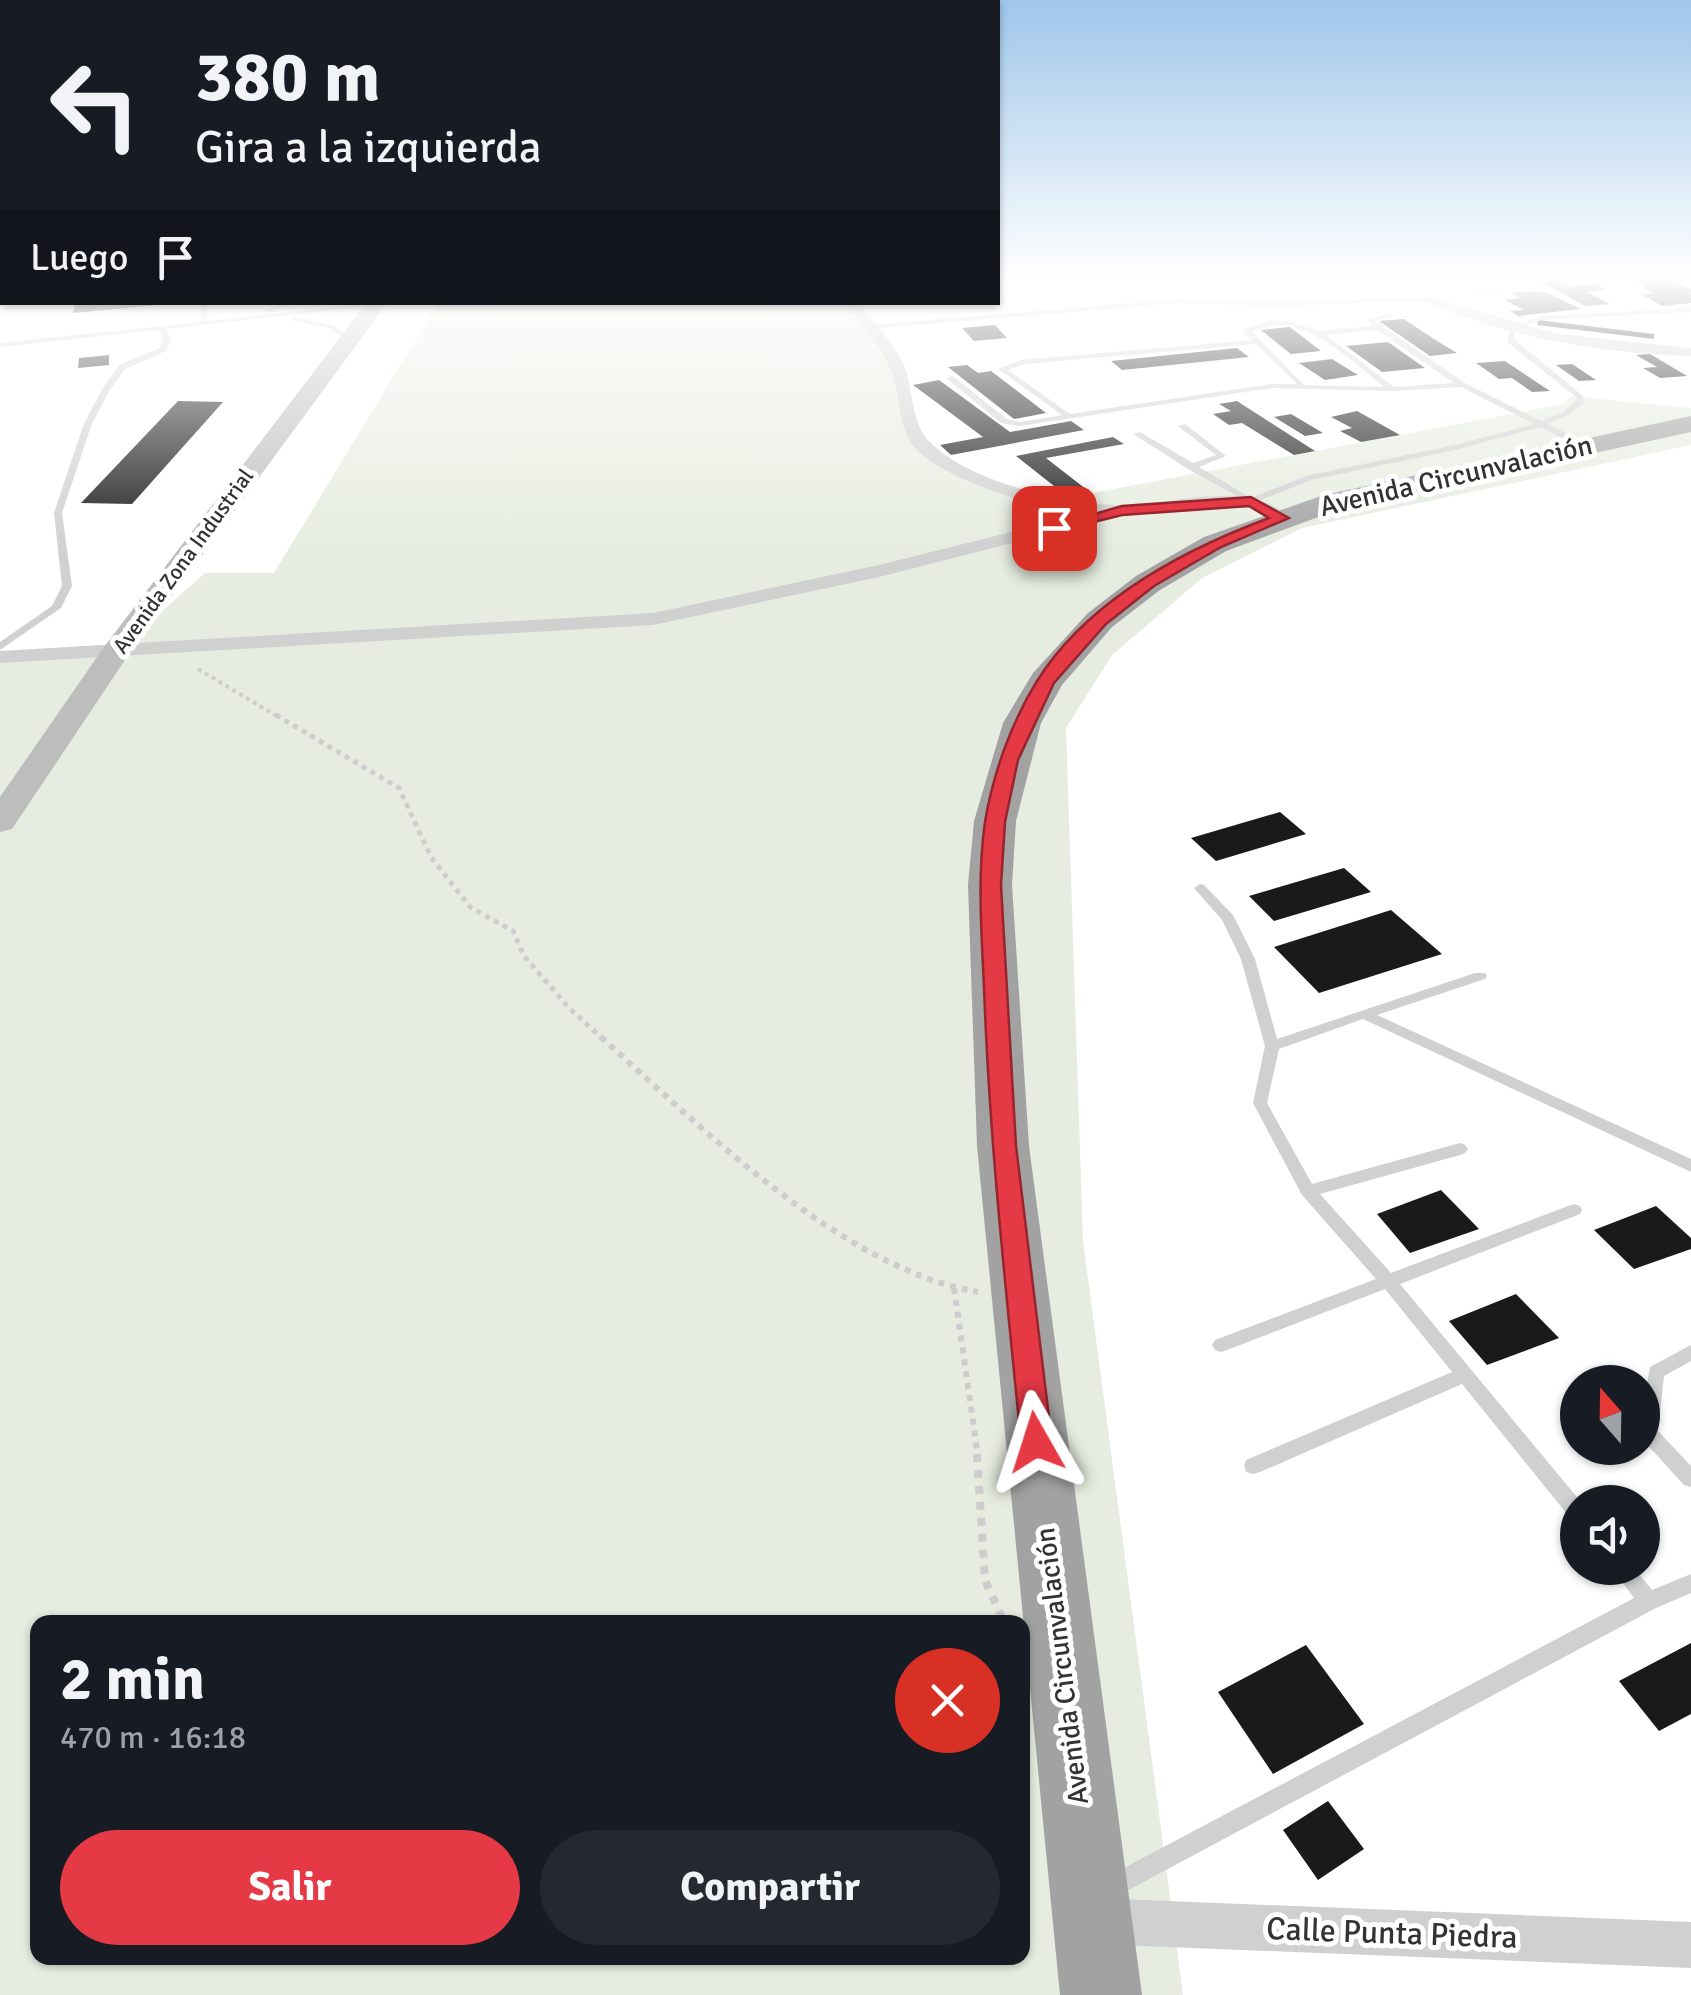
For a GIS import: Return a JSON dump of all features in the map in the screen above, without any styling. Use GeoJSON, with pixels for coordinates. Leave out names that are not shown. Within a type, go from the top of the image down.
{"type":"FeatureCollection","features":[{"type":"Feature","properties":{"kind":"highway","name":"Avenida Circunvalación"},"geometry":{"type":"LineString","coordinates":[[1101,1995],[1060,1664],[1004,1146],[990,885],[996,822],[1009,760],[1046,681],[1100,620],[1148,583],[1266,510],[1691,424]]}},
{"type":"Feature","properties":{"kind":"main road","name":"Avenida Zona Industrial"},"geometry":{"type":"LineString","coordinates":[[0,822],[114,653],[328,368]]}},
{"type":"Feature","properties":{"kind":"street"},"geometry":{"type":"LineString","coordinates":[[898,368],[903,400],[919,442],[954,470],[1069,508],[1266,510]]}},
{"type":"Feature","properties":{"kind":"street"},"geometry":{"type":"LineString","coordinates":[[1054,528],[1069,517],[1069,508]]}},
{"type":"Feature","properties":{"kind":"street"},"geometry":{"type":"LineString","coordinates":[[0,657],[653,618],[880,571],[1122,510]]}},
{"type":"Feature","properties":{"kind":"street","name":"Calle Punta Piedra"},"geometry":{"type":"LineString","coordinates":[[1092,1909],[1691,1946]]}},
{"type":"Feature","properties":{"kind":"lane"},"geometry":{"type":"LineString","coordinates":[[0,647],[56,608],[67,586],[58,514],[87,426],[121,368]]}},
{"type":"Feature","properties":{"kind":"lane"},"geometry":{"type":"LineString","coordinates":[[1005,368],[1068,416]]}},
{"type":"Feature","properties":{"kind":"lane"},"geometry":{"type":"LineString","coordinates":[[1283,368],[1301,384]]}},
{"type":"Feature","properties":{"kind":"lane"},"geometry":{"type":"LineString","coordinates":[[1365,368],[1392,389]]}},
{"type":"Feature","properties":{"kind":"lane"},"geometry":{"type":"LineString","coordinates":[[1437,368],[1462,385],[1585,446]]}},
{"type":"Feature","properties":{"kind":"lane"},"geometry":{"type":"LineString","coordinates":[[1136,434],[1266,510],[1305,479],[1405,461],[1541,425],[1575,410],[1581,401],[1546,368]]}},
{"type":"Feature","properties":{"kind":"lane"},"geometry":{"type":"LineString","coordinates":[[950,378],[1004,422],[1020,424],[1301,384],[1392,389],[1462,385]]}},
{"type":"Feature","properties":{"kind":"lane"},"geometry":{"type":"LineString","coordinates":[[1182,426],[1222,456],[1192,466]]}},
{"type":"Feature","properties":{"kind":"lane"},"geometry":{"type":"LineString","coordinates":[[1200,888],[1228,918],[1248,959],[1272,1046],[1260,1104],[1308,1191],[1388,1281],[1560,1491]]}},
{"type":"Feature","properties":{"kind":"lane"},"geometry":{"type":"LineString","coordinates":[[1272,1046],[1480,976]]}},
{"type":"Feature","properties":{"kind":"lane"},"geometry":{"type":"LineString","coordinates":[[1364,1014],[1691,1166]]}},
{"type":"Feature","properties":{"kind":"lane"},"geometry":{"type":"LineString","coordinates":[[1308,1191],[1460,1149]]}},
{"type":"Feature","properties":{"kind":"lane"},"geometry":{"type":"LineString","coordinates":[[1220,1345],[1574,1210]]}},
{"type":"Feature","properties":{"kind":"lane"},"geometry":{"type":"LineString","coordinates":[[1691,1352],[1656,1372],[1649,1434],[1691,1479]]}},
{"type":"Feature","properties":{"kind":"lane"},"geometry":{"type":"LineString","coordinates":[[1253,1466],[1465,1375]]}},
{"type":"Feature","properties":{"kind":"lane"},"geometry":{"type":"LineString","coordinates":[[1092,1909],[1649,1601],[1691,1583]]}},
{"type":"Feature","properties":{"kind":"lane"},"geometry":{"type":"LineString","coordinates":[[1636,1585],[1649,1601]]}},
{"type":"Feature","properties":{"kind":"path"},"geometry":{"type":"LineString","coordinates":[[190,665],[399,788],[431,857],[470,907],[513,931],[524,956],[569,1008],[754,1174],[848,1238],[954,1288],[1021,1295]]}},
{"type":"Feature","properties":{"kind":"path"},"geometry":{"type":"LineString","coordinates":[[954,1288],[978,1460],[985,1580],[1001,1615]]}},
{"type":"Feature","properties":{"kind":"shaded area"},"geometry":{"type":"Polygon","coordinates":[[[398,368],[898,368],[919,442],[954,470],[1050,501],[1564,404],[1571,396],[1691,408],[1691,445],[1302,528],[1202,578],[1112,655],[1066,728],[1083,1241],[1183,1995],[0,1995],[0,658],[115,653],[205,573],[274,573],[398,368]]]}},
{"type":"Feature","properties":{"kind":"building"},"geometry":{"type":"Polygon","coordinates":[[[949,368],[991,371],[1046,413],[1014,419],[949,368]]]}},
{"type":"Feature","properties":{"kind":"building"},"geometry":{"type":"Polygon","coordinates":[[[1307,368],[1347,368],[1358,375],[1325,380],[1307,368]]]}},
{"type":"Feature","properties":{"kind":"building"},"geometry":{"type":"Polygon","coordinates":[[[1377,368],[1424,368],[1382,372],[1377,368]]]}},
{"type":"Feature","properties":{"kind":"building"},"geometry":{"type":"Polygon","coordinates":[[[1483,368],[1516,368],[1550,391],[1532,392],[1512,378],[1499,379],[1483,368]]]}},
{"type":"Feature","properties":{"kind":"building"},"geometry":{"type":"Polygon","coordinates":[[[1560,368],[1578,368],[1596,380],[1579,381],[1560,368]]]}},
{"type":"Feature","properties":{"kind":"building"},"geometry":{"type":"Polygon","coordinates":[[[1643,368],[1674,368],[1687,376],[1660,378],[1643,368]]]}},
{"type":"Feature","properties":{"kind":"building"},"geometry":{"type":"Polygon","coordinates":[[[939,380],[1010,432],[1071,421],[1084,430],[951,455],[940,445],[983,437],[913,385],[939,380]]]}},
{"type":"Feature","properties":{"kind":"building"},"geometry":{"type":"Polygon","coordinates":[[[178,401],[223,402],[132,504],[81,503],[178,401]]]}},
{"type":"Feature","properties":{"kind":"building"},"geometry":{"type":"Polygon","coordinates":[[[1237,401],[1315,451],[1294,455],[1242,423],[1229,425],[1213,414],[1231,411],[1219,404],[1237,401]]]}},
{"type":"Feature","properties":{"kind":"building"},"geometry":{"type":"Polygon","coordinates":[[[1357,411],[1400,435],[1361,442],[1340,431],[1352,428],[1331,417],[1357,411]]]}},
{"type":"Feature","properties":{"kind":"building"},"geometry":{"type":"Polygon","coordinates":[[[1291,414],[1323,433],[1305,436],[1274,417],[1291,414]]]}},
{"type":"Feature","properties":{"kind":"building"},"geometry":{"type":"Polygon","coordinates":[[[1113,437],[1124,444],[1046,458],[1091,493],[1068,497],[1016,456],[1113,437]]]}},
{"type":"Feature","properties":{"kind":"building"},"geometry":{"type":"Polygon","coordinates":[[[1280,812],[1306,834],[1216,861],[1191,838],[1280,812]]]}},
{"type":"Feature","properties":{"kind":"building"},"geometry":{"type":"Polygon","coordinates":[[[1344,868],[1371,892],[1274,921],[1249,896],[1344,868]]]}},
{"type":"Feature","properties":{"kind":"building"},"geometry":{"type":"Polygon","coordinates":[[[1391,910],[1442,954],[1319,993],[1274,947],[1391,910]]]}},
{"type":"Feature","properties":{"kind":"building"},"geometry":{"type":"Polygon","coordinates":[[[1441,1190],[1479,1229],[1410,1253],[1377,1214],[1441,1190]]]}},
{"type":"Feature","properties":{"kind":"building"},"geometry":{"type":"Polygon","coordinates":[[[1656,1206],[1691,1238],[1691,1249],[1634,1269],[1594,1230],[1656,1206]]]}},
{"type":"Feature","properties":{"kind":"building"},"geometry":{"type":"Polygon","coordinates":[[[1516,1294],[1559,1338],[1487,1365],[1449,1321],[1516,1294]]]}},
{"type":"Feature","properties":{"kind":"building"},"geometry":{"type":"Polygon","coordinates":[[[1691,1643],[1691,1714],[1659,1731],[1619,1681],[1691,1643]]]}},
{"type":"Feature","properties":{"kind":"building"},"geometry":{"type":"Polygon","coordinates":[[[1306,1645],[1364,1724],[1273,1774],[1218,1692],[1306,1645]]]}},
{"type":"Feature","properties":{"kind":"building"},"geometry":{"type":"Polygon","coordinates":[[[1328,1801],[1364,1849],[1318,1880],[1283,1830],[1328,1801]]]}},
{"type":"Feature","properties":{"kind":"route"},"geometry":{"type":"LineString","coordinates":[[1036,1442],[1004,1146],[990,885],[996,822],[1009,760],[1022,724],[1046,681],[1100,620],[1174,567],[1215,544],[1281,518],[1251,501],[1122,510],[1054,528]]}}]}
